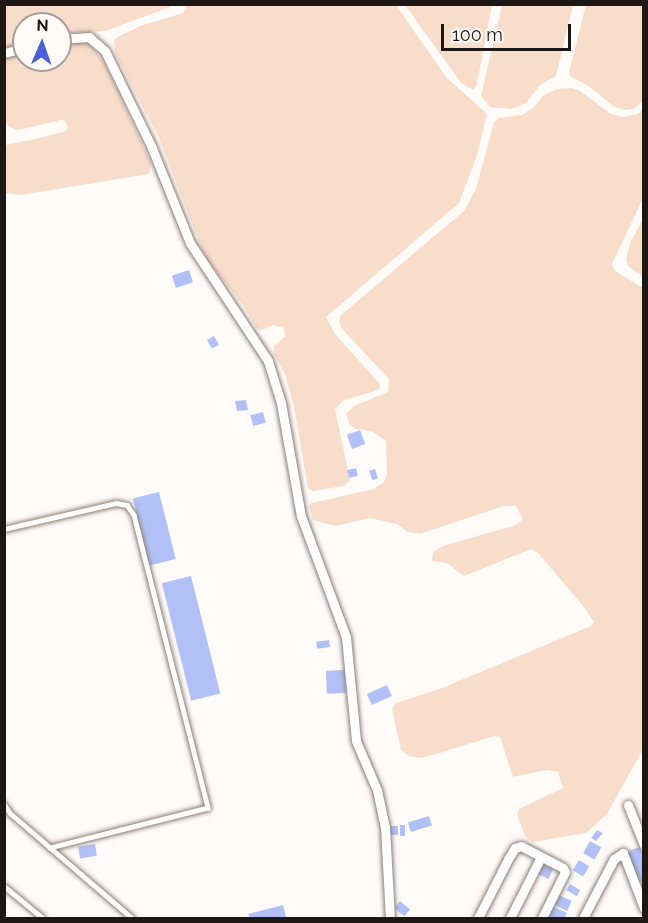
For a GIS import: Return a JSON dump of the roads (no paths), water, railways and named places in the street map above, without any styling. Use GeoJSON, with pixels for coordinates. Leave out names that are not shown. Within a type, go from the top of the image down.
{"type":"FeatureCollection","features":[{"type":"Feature","properties":{"kind":"street"},"geometry":{"type":"LineString","coordinates":[[72,39],[89,38],[105,51],[153,148],[190,243],[268,361],[281,403],[301,516],[346,637],[356,741],[377,790],[385,827],[390,918]]}},
{"type":"Feature","properties":{"kind":"street"},"geometry":{"type":"LineString","coordinates":[[628,805],[644,845]]}},
{"type":"Feature","properties":{"kind":"street"},"geometry":{"type":"LineString","coordinates":[[478,918],[515,848],[521,846],[563,868],[565,872],[542,918]]}},
{"type":"Feature","properties":{"kind":"street"},"geometry":{"type":"LineString","coordinates":[[583,918],[619,853],[623,853],[644,908]]}},
{"type":"Feature","properties":{"kind":"street"},"geometry":{"type":"LineString","coordinates":[[510,918],[541,857]]}},
{"type":"Feature","properties":{"kind":"lane"},"geometry":{"type":"LineString","coordinates":[[4,529],[116,503],[127,505],[134,515],[208,808],[50,848]]}},
{"type":"Feature","properties":{"kind":"lane"},"geometry":{"type":"LineString","coordinates":[[4,804],[10,813],[132,918]]}},
{"type":"Feature","properties":{"kind":"lane"},"geometry":{"type":"LineString","coordinates":[[4,886],[43,918]]}}]}
